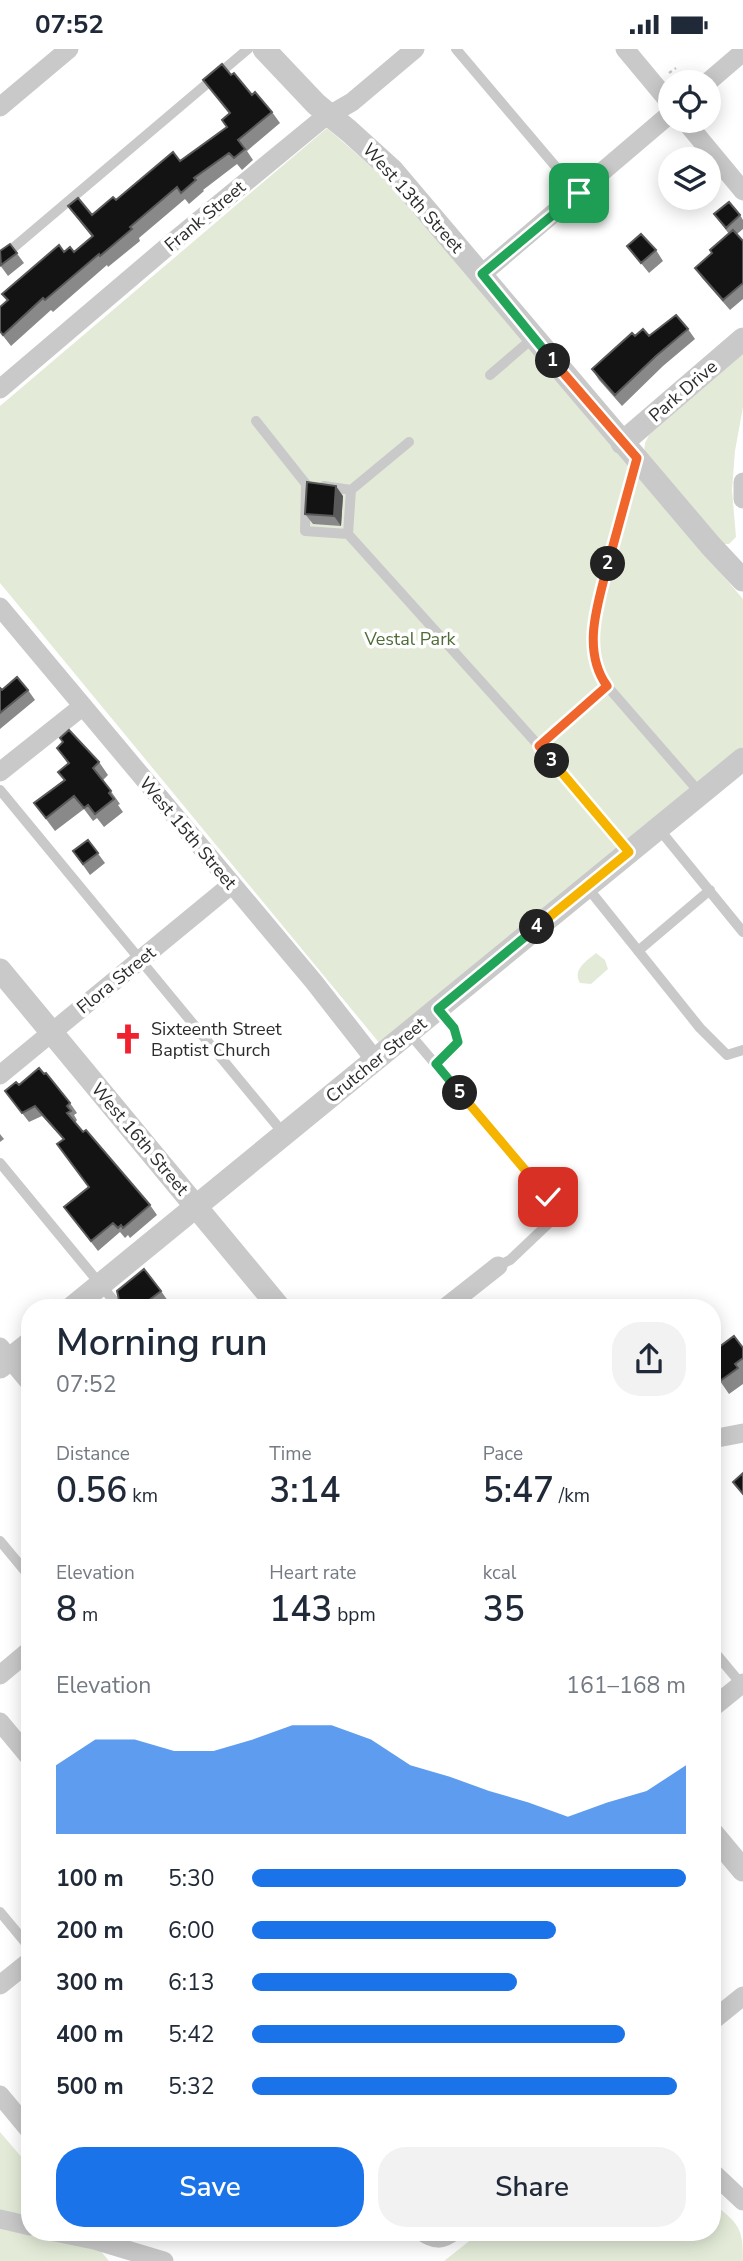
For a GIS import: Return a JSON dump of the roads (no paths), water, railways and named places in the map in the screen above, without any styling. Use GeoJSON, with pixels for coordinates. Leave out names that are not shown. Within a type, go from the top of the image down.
{"type":"FeatureCollection","features":[{"type":"Feature","properties":{"kind":"street"},"geometry":{"type":"LineString","coordinates":[[0,107],[69,49]]}},
{"type":"Feature","properties":{"kind":"street","name":"West 13th Street"},"geometry":{"type":"LineString","coordinates":[[264,49],[283,72],[392,170],[711,546],[743,580]]}},
{"type":"Feature","properties":{"kind":"street","name":"Frank Street"},"geometry":{"type":"LineString","coordinates":[[0,389],[174,241],[415,49]]}},
{"type":"Feature","properties":{"kind":"street"},"geometry":{"type":"LineString","coordinates":[[625,49],[658,89]]}},
{"type":"Feature","properties":{"kind":"street"},"geometry":{"type":"LineString","coordinates":[[721,71],[743,52]]}},
{"type":"Feature","properties":{"kind":"street"},"geometry":{"type":"LineString","coordinates":[[482,274],[658,124]]}},
{"type":"Feature","properties":{"kind":"street"},"geometry":{"type":"LineString","coordinates":[[695,133],[743,191]]}},
{"type":"Feature","properties":{"kind":"street","name":"Park Drive"},"geometry":{"type":"LineString","coordinates":[[629,450],[743,339]]}},
{"type":"Feature","properties":{"kind":"street"},"geometry":{"type":"LineString","coordinates":[[743,482],[743,499]]}},
{"type":"Feature","properties":{"kind":"street","name":"West 15th Street"},"geometry":{"type":"LineString","coordinates":[[0,607],[314,982],[375,1060]]}},
{"type":"Feature","properties":{"kind":"street"},"geometry":{"type":"LineString","coordinates":[[0,772],[83,706]]}},
{"type":"Feature","properties":{"kind":"street","name":"Crutcher Street"},"geometry":{"type":"LineString","coordinates":[[83,1299],[743,759]]}},
{"type":"Feature","properties":{"kind":"street","name":"Flora Street"},"geometry":{"type":"LineString","coordinates":[[0,1075],[231,885]]}},
{"type":"Feature","properties":{"kind":"street","name":"West 16th Street"},"geometry":{"type":"LineString","coordinates":[[0,970],[272,1299]]}},
{"type":"Feature","properties":{"kind":"street"},"geometry":{"type":"LineString","coordinates":[[456,1299],[498,1266]]}},
{"type":"Feature","properties":{"kind":"street"},"geometry":{"type":"LineString","coordinates":[[21,1348],[3,1358],[21,1375]]}},
{"type":"Feature","properties":{"kind":"street"},"geometry":{"type":"LineString","coordinates":[[721,1437],[743,1433]]}},
{"type":"Feature","properties":{"kind":"street"},"geometry":{"type":"LineString","coordinates":[[0,1675],[21,1658]]}},
{"type":"Feature","properties":{"kind":"street"},"geometry":{"type":"LineString","coordinates":[[721,1701],[743,1684]]}},
{"type":"Feature","properties":{"kind":"street"},"geometry":{"type":"LineString","coordinates":[[0,1722],[21,1747]]}},
{"type":"Feature","properties":{"kind":"street"},"geometry":{"type":"LineString","coordinates":[[721,1844],[743,1870]]}},
{"type":"Feature","properties":{"kind":"street"},"geometry":{"type":"LineString","coordinates":[[0,1985],[21,1968]]}},
{"type":"Feature","properties":{"kind":"street"},"geometry":{"type":"LineString","coordinates":[[721,2014],[743,1996]]}},
{"type":"Feature","properties":{"kind":"street"},"geometry":{"type":"LineString","coordinates":[[0,2095],[21,2120]]}},
{"type":"Feature","properties":{"kind":"street"},"geometry":{"type":"LineString","coordinates":[[721,2180],[743,2201]]}},
{"type":"Feature","properties":{"kind":"street"},"geometry":{"type":"LineString","coordinates":[[0,2219],[21,2224]]}},
{"type":"Feature","properties":{"kind":"street"},"geometry":{"type":"LineString","coordinates":[[95,2241],[164,2261]]}},
{"type":"Feature","properties":{"kind":"lane"},"geometry":{"type":"LineString","coordinates":[[0,259],[248,49]]}},
{"type":"Feature","properties":{"kind":"lane"},"geometry":{"type":"LineString","coordinates":[[456,49],[579,193]]}},
{"type":"Feature","properties":{"kind":"lane"},"geometry":{"type":"LineString","coordinates":[[490,375],[534,338]]}},
{"type":"Feature","properties":{"kind":"lane"},"geometry":{"type":"LineString","coordinates":[[257,421],[306,484],[305,531],[348,534],[539,746],[629,852]]}},
{"type":"Feature","properties":{"kind":"lane"},"geometry":{"type":"LineString","coordinates":[[348,534],[351,490],[409,442]]}},
{"type":"Feature","properties":{"kind":"lane"},"geometry":{"type":"LineString","coordinates":[[629,450],[593,629],[593,653],[599,675],[607,686],[701,794]]}},
{"type":"Feature","properties":{"kind":"lane"},"geometry":{"type":"LineString","coordinates":[[306,484],[351,490]]}},
{"type":"Feature","properties":{"kind":"lane"},"geometry":{"type":"LineString","coordinates":[[539,746],[607,686]]}},
{"type":"Feature","properties":{"kind":"lane"},"geometry":{"type":"LineString","coordinates":[[0,790],[284,1135]]}},
{"type":"Feature","properties":{"kind":"lane"},"geometry":{"type":"LineString","coordinates":[[659,828],[743,932]]}},
{"type":"Feature","properties":{"kind":"lane"},"geometry":{"type":"LineString","coordinates":[[587,887],[700,1028],[727,1055],[743,1050]]}},
{"type":"Feature","properties":{"kind":"lane"},"geometry":{"type":"LineString","coordinates":[[638,951],[710,891]]}},
{"type":"Feature","properties":{"kind":"lane"},"geometry":{"type":"LineString","coordinates":[[436,1064],[458,1042],[454,1028],[438,1009]]}},
{"type":"Feature","properties":{"kind":"lane"},"geometry":{"type":"LineString","coordinates":[[409,1032],[548,1197],[550,1222],[510,1260],[498,1266]]}},
{"type":"Feature","properties":{"kind":"lane"},"geometry":{"type":"LineString","coordinates":[[0,1163],[112,1299]]}},
{"type":"Feature","properties":{"kind":"lane"},"geometry":{"type":"LineString","coordinates":[[0,1541],[21,1566]]}},
{"type":"Feature","properties":{"kind":"lane"},"geometry":{"type":"LineString","coordinates":[[721,1659],[743,1684]]}},
{"type":"Feature","properties":{"kind":"lane"},"geometry":{"type":"LineString","coordinates":[[0,1912],[21,1937]]}},
{"type":"Feature","properties":{"kind":"place","name":"Sixteenth Street Baptist Church"},"geometry":{"type":"Point","coordinates":[128,1039]}},
{"type":"Feature","properties":{"kind":"park label","name":"Vestal Park"},"geometry":{"type":"Point","coordinates":[410,639]}}]}
